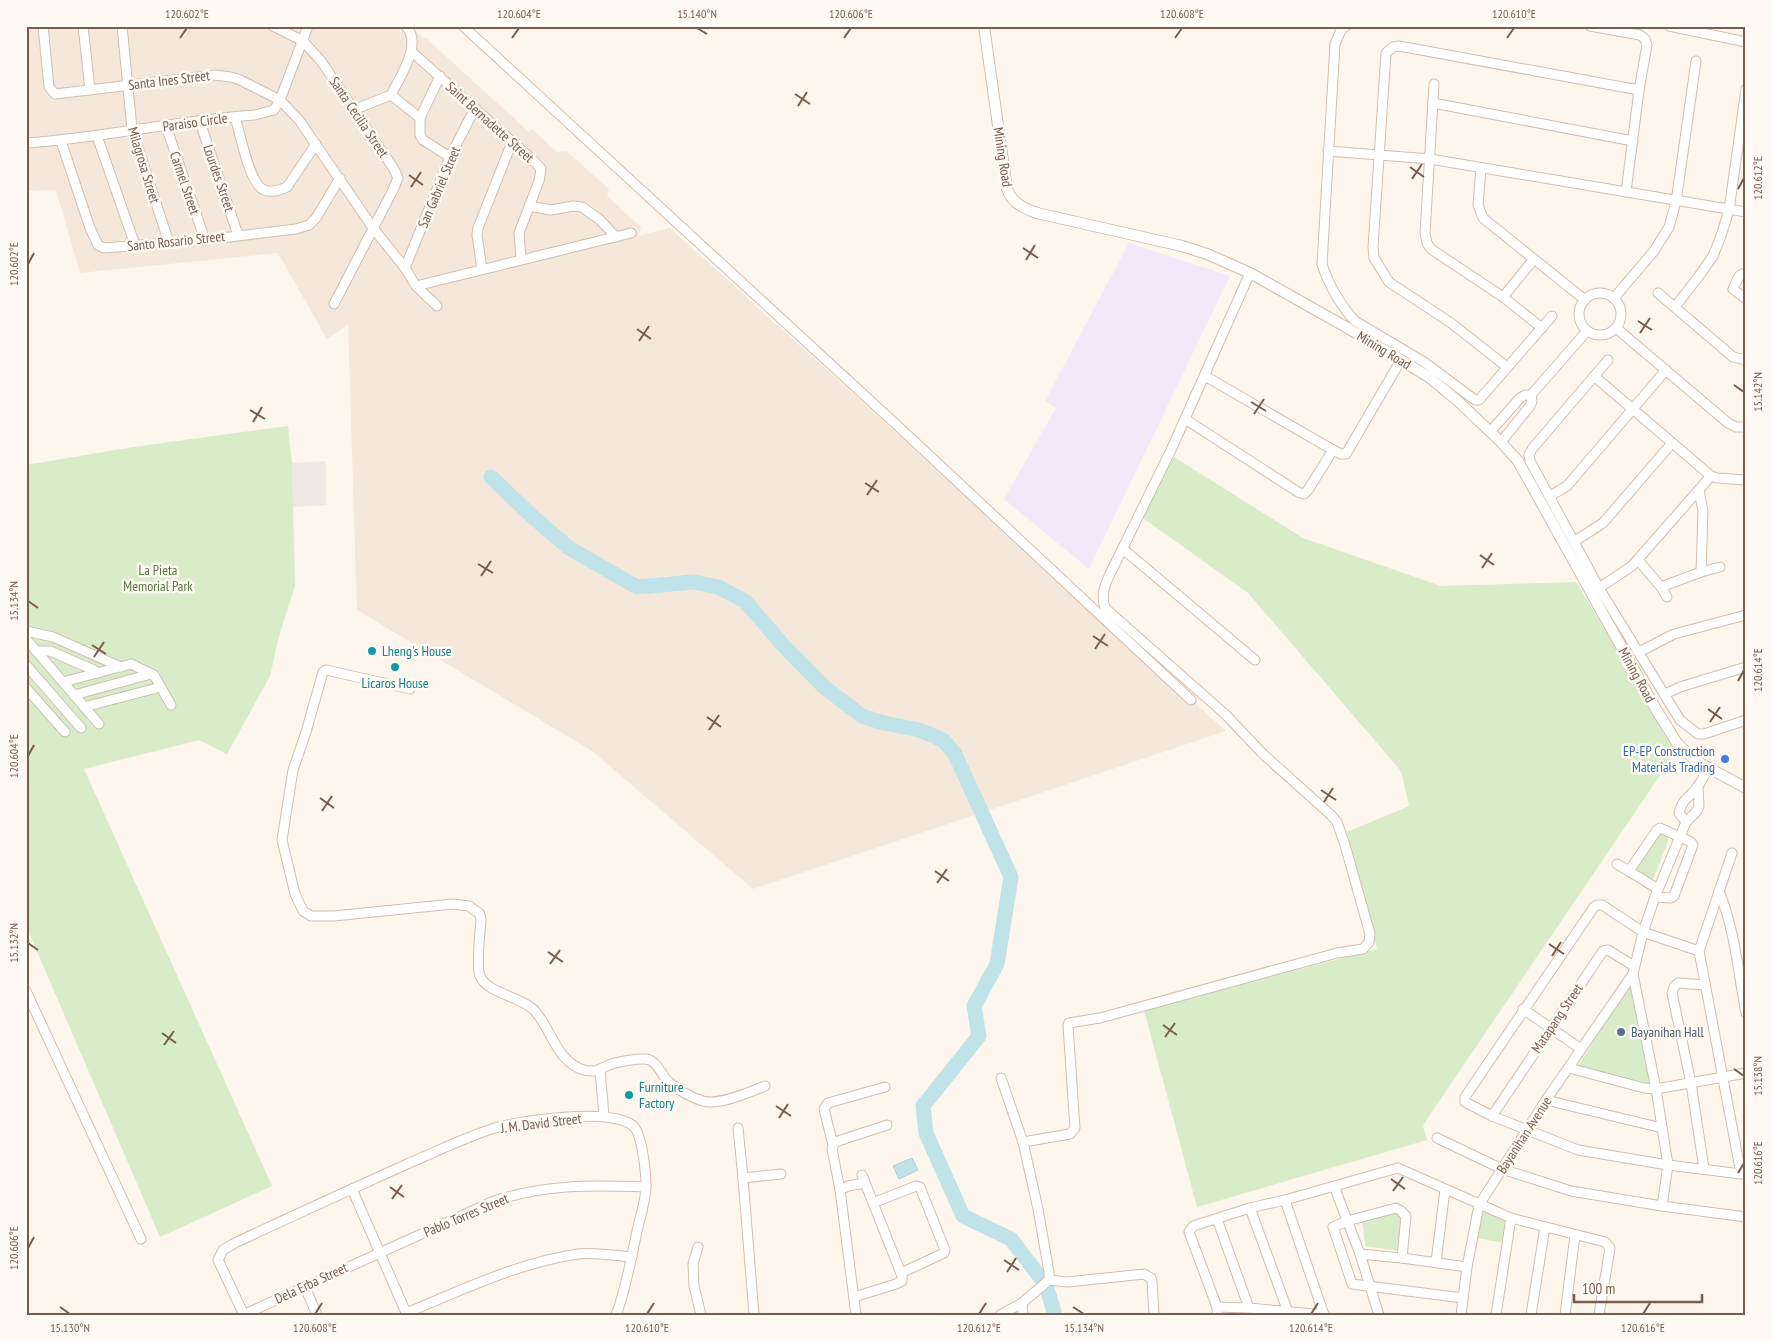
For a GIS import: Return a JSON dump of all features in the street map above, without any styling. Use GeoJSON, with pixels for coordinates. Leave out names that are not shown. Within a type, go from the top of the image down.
{"type":"FeatureCollection","features":[{"type":"Feature","properties":{"kind":"street","name":"Santa Ines Street"},"geometry":{"type":"LineString","coordinates":[[43,26],[51,90],[55,94],[224,75],[238,79],[280,100],[299,120],[373,228],[406,268],[416,286],[437,306]]}},
{"type":"Feature","properties":{"kind":"street"},"geometry":{"type":"LineString","coordinates":[[83,26],[90,90]]}},
{"type":"Feature","properties":{"kind":"street","name":"Milagrosa Street"},"geometry":{"type":"LineString","coordinates":[[122,26],[132,129],[169,243]]}},
{"type":"Feature","properties":{"kind":"street","name":"Santa Cecilia Street"},"geometry":{"type":"LineString","coordinates":[[273,26],[303,41],[321,61],[352,110],[394,168],[398,178],[394,190],[373,228]]}},
{"type":"Feature","properties":{"kind":"street"},"geometry":{"type":"LineString","coordinates":[[280,100],[308,26]]}},
{"type":"Feature","properties":{"kind":"street"},"geometry":{"type":"LineString","coordinates":[[352,110],[391,95],[412,52],[412,33],[406,26]]}},
{"type":"Feature","properties":{"kind":"street"},"geometry":{"type":"LineString","coordinates":[[464,26],[907,434],[1191,700]]}},
{"type":"Feature","properties":{"kind":"street","name":"Mining Road"},"geometry":{"type":"LineString","coordinates":[[984,26],[1009,196],[1020,206],[1037,213],[1182,246],[1207,254],[1250,273],[1429,377],[1490,432],[1518,461],[1670,732],[1684,752],[1708,768],[1746,788]]}},
{"type":"Feature","properties":{"kind":"street"},"geometry":{"type":"LineString","coordinates":[[1346,26],[1341,30],[1335,44],[1322,264],[1325,274],[1347,312],[1355,321],[1424,362],[1475,400],[1479,400],[1552,316]]}},
{"type":"Feature","properties":{"kind":"street"},"geometry":{"type":"LineString","coordinates":[[1590,26],[1640,35],[1645,39],[1647,45],[1639,90],[1626,192]]}},
{"type":"Feature","properties":{"kind":"street"},"geometry":{"type":"LineString","coordinates":[[1669,26],[1746,42]]}},
{"type":"Feature","properties":{"kind":"street"},"geometry":{"type":"LineString","coordinates":[[1507,367],[1451,323],[1389,282],[1374,258],[1373,247],[1386,54],[1393,47],[1399,46],[1639,90]]}},
{"type":"Feature","properties":{"kind":"street","name":"Saint Bernadette Street"},"geometry":{"type":"LineString","coordinates":[[412,52],[536,163],[542,171],[519,233],[521,259]]}},
{"type":"Feature","properties":{"kind":"street"},"geometry":{"type":"LineString","coordinates":[[1614,298],[1654,251],[1669,227],[1676,202],[1696,61]]}},
{"type":"Feature","properties":{"kind":"street"},"geometry":{"type":"LineString","coordinates":[[440,76],[420,118],[420,135],[450,157]]}},
{"type":"Feature","properties":{"kind":"street"},"geometry":{"type":"LineString","coordinates":[[1434,84],[1425,234],[1427,243],[1431,249],[1503,297],[1542,328]]}},
{"type":"Feature","properties":{"kind":"street"},"geometry":{"type":"LineString","coordinates":[[1675,307],[1699,276],[1722,236],[1729,210],[1746,89]]}},
{"type":"Feature","properties":{"kind":"street"},"geometry":{"type":"LineString","coordinates":[[391,95],[420,118]]}},
{"type":"Feature","properties":{"kind":"street","name":"Paraiso Circle"},"geometry":{"type":"LineString","coordinates":[[26,143],[61,141],[132,129],[255,115],[274,110],[280,100]]}},
{"type":"Feature","properties":{"kind":"street"},"geometry":{"type":"LineString","coordinates":[[1433,103],[1633,141]]}},
{"type":"Feature","properties":{"kind":"street","name":"San Gabriel Street"},"geometry":{"type":"LineString","coordinates":[[406,268],[450,157],[475,108]]}},
{"type":"Feature","properties":{"kind":"street"},"geometry":{"type":"LineString","coordinates":[[235,116],[253,177],[258,186],[263,190],[270,191],[287,187],[316,144]]}},
{"type":"Feature","properties":{"kind":"street","name":"Lourdes Street"},"geometry":{"type":"LineString","coordinates":[[200,122],[238,235]]}},
{"type":"Feature","properties":{"kind":"street","name":"Carmel Street"},"geometry":{"type":"LineString","coordinates":[[166,126],[205,240]]}},
{"type":"Feature","properties":{"kind":"street"},"geometry":{"type":"LineString","coordinates":[[97,136],[134,245]]}},
{"type":"Feature","properties":{"kind":"street","name":"Santo Rosario Street"},"geometry":{"type":"LineString","coordinates":[[61,141],[90,228],[98,245],[104,248],[205,240],[309,225],[322,210],[340,178]]}},
{"type":"Feature","properties":{"kind":"street"},"geometry":{"type":"LineString","coordinates":[[482,269],[477,236],[478,228],[512,142]]}},
{"type":"Feature","properties":{"kind":"street"},"geometry":{"type":"LineString","coordinates":[[1328,151],[1430,159],[1676,202],[1746,212]]}},
{"type":"Feature","properties":{"kind":"street"},"geometry":{"type":"LineString","coordinates":[[1481,168],[1478,205],[1483,218],[1585,300]]}},
{"type":"Feature","properties":{"kind":"street"},"geometry":{"type":"LineString","coordinates":[[529,206],[551,210],[582,206],[600,220],[616,237]]}},
{"type":"Feature","properties":{"kind":"street"},"geometry":{"type":"LineString","coordinates":[[334,304],[373,228]]}},
{"type":"Feature","properties":{"kind":"street"},"geometry":{"type":"LineString","coordinates":[[416,286],[632,233]]}},
{"type":"Feature","properties":{"kind":"street"},"geometry":{"type":"LineString","coordinates":[[1503,297],[1534,259]]}},
{"type":"Feature","properties":{"kind":"street"},"geometry":{"type":"LineString","coordinates":[[1023,1142],[1070,1134],[1074,1131],[1068,1026],[1070,1023],[1100,1018],[1337,953],[1363,949],[1369,942],[1370,934],[1345,845],[1336,822],[1322,806],[1263,754],[1226,715],[1105,608],[1102,598],[1104,586],[1186,419],[1250,273]]}},
{"type":"Feature","properties":{"kind":"street"},"geometry":{"type":"LineString","coordinates":[[1746,276],[1742,274],[1739,276],[1733,290],[1746,299]]}},
{"type":"Feature","properties":{"kind":"street"},"geometry":{"type":"LineString","coordinates":[[1602,293],[1614,298],[1618,303],[1622,316],[1616,328],[1605,335],[1599,336],[1587,331],[1580,319],[1579,312],[1585,300],[1602,293]]}},
{"type":"Feature","properties":{"kind":"street"},"geometry":{"type":"LineString","coordinates":[[1658,293],[1733,357],[1746,360]]}},
{"type":"Feature","properties":{"kind":"street"},"geometry":{"type":"LineString","coordinates":[[1616,328],[1728,423],[1736,427],[1746,427]]}},
{"type":"Feature","properties":{"kind":"street"},"geometry":{"type":"LineString","coordinates":[[1500,442],[1530,406],[1531,395],[1587,331]]}},
{"type":"Feature","properties":{"kind":"street"},"geometry":{"type":"LineString","coordinates":[[1205,376],[1333,450],[1346,454],[1401,360]]}},
{"type":"Feature","properties":{"kind":"street"},"geometry":{"type":"LineString","coordinates":[[1608,360],[1532,449],[1529,454],[1530,461],[1599,588],[1680,720],[1698,734],[1704,734],[1746,720]]}},
{"type":"Feature","properties":{"kind":"street"},"geometry":{"type":"LineString","coordinates":[[1550,496],[1567,486],[1666,370]]}},
{"type":"Feature","properties":{"kind":"street"},"geometry":{"type":"LineString","coordinates":[[1594,376],[1711,476],[1746,480]]}},
{"type":"Feature","properties":{"kind":"street"},"geometry":{"type":"LineString","coordinates":[[1490,432],[1520,398],[1525,395],[1531,395]]}},
{"type":"Feature","properties":{"kind":"street"},"geometry":{"type":"LineString","coordinates":[[1505,415],[1515,424]]}},
{"type":"Feature","properties":{"kind":"street"},"geometry":{"type":"LineString","coordinates":[[1186,419],[1298,492],[1304,494],[1333,450]]}},
{"type":"Feature","properties":{"kind":"street"},"geometry":{"type":"LineString","coordinates":[[1574,541],[1603,523],[1672,443]]}},
{"type":"Feature","properties":{"kind":"street"},"geometry":{"type":"LineString","coordinates":[[1599,588],[1638,560],[1711,476]]}},
{"type":"Feature","properties":{"kind":"street"},"geometry":{"type":"LineString","coordinates":[[1699,491],[1703,511],[1702,572]]}},
{"type":"Feature","properties":{"kind":"street"},"geometry":{"type":"LineString","coordinates":[[1123,549],[1255,660]]}},
{"type":"Feature","properties":{"kind":"street"},"geometry":{"type":"LineString","coordinates":[[1638,560],[1667,597]]}},
{"type":"Feature","properties":{"kind":"street"},"geometry":{"type":"LineString","coordinates":[[1661,587],[1720,567]]}},
{"type":"Feature","properties":{"kind":"street"},"geometry":{"type":"LineString","coordinates":[[1090,605],[1102,598]]}},
{"type":"Feature","properties":{"kind":"street"},"geometry":{"type":"LineString","coordinates":[[1639,652],[1674,634],[1746,615]]}},
{"type":"Feature","properties":{"kind":"street"},"geometry":{"type":"LineString","coordinates":[[26,631],[53,637],[121,667]]}},
{"type":"Feature","properties":{"kind":"street"},"geometry":{"type":"LineString","coordinates":[[26,639],[99,724]]}},
{"type":"Feature","properties":{"kind":"street"},"geometry":{"type":"LineString","coordinates":[[36,651],[50,651],[94,670],[96,673]]}},
{"type":"Feature","properties":{"kind":"street"},"geometry":{"type":"LineString","coordinates":[[63,682],[131,664],[154,675],[171,705]]}},
{"type":"Feature","properties":{"kind":"street"},"geometry":{"type":"LineString","coordinates":[[26,665],[81,728]]}},
{"type":"Feature","properties":{"kind":"street"},"geometry":{"type":"LineString","coordinates":[[1665,694],[1680,687],[1746,667]]}},
{"type":"Feature","properties":{"kind":"street"},"geometry":{"type":"LineString","coordinates":[[53,670],[76,679]]}},
{"type":"Feature","properties":{"kind":"street"},"geometry":{"type":"LineString","coordinates":[[410,689],[326,670],[323,672],[293,770],[282,840],[295,894],[303,911],[311,916],[318,916],[452,904],[464,905],[476,910],[480,914],[479,969],[482,980],[490,987],[524,1002],[534,1010],[565,1058],[573,1065],[582,1070],[590,1071],[600,1070],[617,1063],[648,1060],[655,1063],[669,1082],[704,1102],[715,1102],[765,1086]]}},
{"type":"Feature","properties":{"kind":"street"},"geometry":{"type":"LineString","coordinates":[[74,695],[151,674]]}},
{"type":"Feature","properties":{"kind":"street"},"geometry":{"type":"LineString","coordinates":[[84,707],[160,687]]}},
{"type":"Feature","properties":{"kind":"street"},"geometry":{"type":"LineString","coordinates":[[26,688],[65,732]]}},
{"type":"Feature","properties":{"kind":"street"},"geometry":{"type":"LineString","coordinates":[[1686,822],[1679,813],[1680,807],[1689,795],[1698,788],[1708,768]]}},
{"type":"Feature","properties":{"kind":"street"},"geometry":{"type":"LineString","coordinates":[[1662,1206],[1668,1165],[1633,970],[1643,932],[1657,893],[1686,822],[1697,811],[1699,806],[1698,788]]}},
{"type":"Feature","properties":{"kind":"street"},"geometry":{"type":"LineString","coordinates":[[1618,864],[1657,893],[1671,898],[1674,896],[1693,845],[1691,842],[1658,828],[1629,871]]}},
{"type":"Feature","properties":{"kind":"street"},"geometry":{"type":"LineString","coordinates":[[1699,951],[1643,932],[1602,905],[1597,905],[1523,1009],[1465,1097],[1465,1102],[1526,1131],[1578,1150],[1743,1175],[1699,951],[1732,854]]}},
{"type":"Feature","properties":{"kind":"street"},"geometry":{"type":"LineString","coordinates":[[1719,891],[1728,914],[1732,932],[1746,1013]]}},
{"type":"Feature","properties":{"kind":"street","name":"Matapang Street"},"geometry":{"type":"LineString","coordinates":[[1492,1116],[1550,1028],[1605,950],[1608,950],[1633,970]]}},
{"type":"Feature","properties":{"kind":"street","name":"Bayanihan Avenue"},"geometry":{"type":"LineString","coordinates":[[1462,1315],[1467,1267],[1480,1205],[1546,1100],[1633,970]]}},
{"type":"Feature","properties":{"kind":"street"},"geometry":{"type":"LineString","coordinates":[[1704,1169],[1692,1083],[1672,993],[1678,983],[1705,985]]}},
{"type":"Feature","properties":{"kind":"street"},"geometry":{"type":"LineString","coordinates":[[26,991],[141,1239]]}},
{"type":"Feature","properties":{"kind":"street"},"geometry":{"type":"LineString","coordinates":[[1523,1009],[1581,1049]]}},
{"type":"Feature","properties":{"kind":"street"},"geometry":{"type":"LineString","coordinates":[[1568,1068],[1656,1090],[1746,1073]]}},
{"type":"Feature","properties":{"kind":"street"},"geometry":{"type":"LineString","coordinates":[[600,1070],[604,1116]]}},
{"type":"Feature","properties":{"kind":"street"},"geometry":{"type":"LineString","coordinates":[[1000,1315],[1022,1303],[1045,1282],[1049,1272],[1023,1142],[1001,1078]]}},
{"type":"Feature","properties":{"kind":"street"},"geometry":{"type":"LineString","coordinates":[[856,1315],[840,1190],[832,1149],[833,1145],[824,1109],[828,1103],[885,1087]]}},
{"type":"Feature","properties":{"kind":"street"},"geometry":{"type":"LineString","coordinates":[[1546,1100],[1662,1128]]}},
{"type":"Feature","properties":{"kind":"street","name":"J. M. David Street"},"geometry":{"type":"LineString","coordinates":[[243,1315],[218,1260],[222,1250],[352,1188],[469,1137],[496,1128],[531,1121],[576,1116],[604,1116],[624,1121],[634,1126],[640,1136],[646,1187],[632,1257],[616,1315]]}},
{"type":"Feature","properties":{"kind":"street"},"geometry":{"type":"LineString","coordinates":[[833,1145],[838,1140],[887,1125]]}},
{"type":"Feature","properties":{"kind":"street"},"geometry":{"type":"LineString","coordinates":[[738,1128],[754,1315]]}},
{"type":"Feature","properties":{"kind":"street"},"geometry":{"type":"LineString","coordinates":[[1437,1138],[1502,1168],[1571,1191],[1746,1217]]}},
{"type":"Feature","properties":{"kind":"street"},"geometry":{"type":"LineString","coordinates":[[1285,1200],[1325,1315],[1249,1308],[1217,1311],[1189,1232],[1193,1226],[1250,1208],[1398,1168],[1511,1218],[1605,1242],[1610,1248],[1599,1315]]}},
{"type":"Feature","properties":{"kind":"street"},"geometry":{"type":"LineString","coordinates":[[743,1178],[781,1174]]}},
{"type":"Feature","properties":{"kind":"street"},"geometry":{"type":"LineString","coordinates":[[840,1190],[864,1179],[901,1273],[902,1281],[854,1297]]}},
{"type":"Feature","properties":{"kind":"street","name":"Pablo Torres Street"},"geometry":{"type":"LineString","coordinates":[[379,1252],[494,1201],[518,1193],[545,1188],[584,1185],[646,1187]]}},
{"type":"Feature","properties":{"kind":"street"},"geometry":{"type":"LineString","coordinates":[[873,1203],[916,1186],[920,1187],[945,1250],[944,1253],[901,1273]]}},
{"type":"Feature","properties":{"kind":"street"},"geometry":{"type":"LineString","coordinates":[[1334,1186],[1360,1254],[1379,1315]]}},
{"type":"Feature","properties":{"kind":"street"},"geometry":{"type":"LineString","coordinates":[[352,1188],[407,1314],[517,1268],[547,1260],[580,1254],[632,1257]]}},
{"type":"Feature","properties":{"kind":"street"},"geometry":{"type":"LineString","coordinates":[[1436,1262],[1445,1190]]}},
{"type":"Feature","properties":{"kind":"street"},"geometry":{"type":"LineString","coordinates":[[1250,1208],[1288,1312]]}},
{"type":"Feature","properties":{"kind":"street"},"geometry":{"type":"LineString","coordinates":[[1402,1258],[1406,1216],[1396,1208],[1347,1221],[1335,1225],[1333,1229],[1350,1282],[1354,1285],[1370,1285],[1463,1298]]}},
{"type":"Feature","properties":{"kind":"street"},"geometry":{"type":"LineString","coordinates":[[1496,1315],[1511,1218]]}},
{"type":"Feature","properties":{"kind":"street"},"geometry":{"type":"LineString","coordinates":[[1217,1219],[1249,1308]]}},
{"type":"Feature","properties":{"kind":"street"},"geometry":{"type":"LineString","coordinates":[[1531,1315],[1545,1228]]}},
{"type":"Feature","properties":{"kind":"street"},"geometry":{"type":"LineString","coordinates":[[1565,1315],[1575,1235]]}},
{"type":"Feature","properties":{"kind":"street"},"geometry":{"type":"LineString","coordinates":[[698,1247],[693,1264],[694,1286],[701,1315]]}},
{"type":"Feature","properties":{"kind":"street","name":"Dela Erba Street"},"geometry":{"type":"LineString","coordinates":[[243,1315],[379,1252]]}},
{"type":"Feature","properties":{"kind":"street"},"geometry":{"type":"LineString","coordinates":[[1360,1254],[1467,1267]]}},
{"type":"Feature","properties":{"kind":"street"},"geometry":{"type":"LineString","coordinates":[[1045,1282],[1067,1282],[1144,1274],[1152,1281],[1154,1315]]}},
{"type":"Feature","properties":{"kind":"street"},"geometry":{"type":"LineString","coordinates":[[305,1287],[317,1315]]}},
{"type":"Feature","properties":{"kind":"street"},"geometry":{"type":"LineString","coordinates":[[1022,1303],[1024,1315]]}},
{"type":"Feature","properties":{"kind":"shaded area"},"geometry":{"type":"Polygon","coordinates":[[[26,26],[410,26],[423,38],[426,38],[529,132],[532,129],[557,152],[566,151],[609,189],[607,196],[641,227],[638,236],[670,228],[1226,731],[753,889],[592,751],[357,610],[348,325],[327,339],[278,253],[80,273],[56,190],[26,191],[26,26]]]}},
{"type":"Feature","properties":{"kind":"shaded area"},"geometry":{"type":"Polygon","coordinates":[[[1129,243],[1230,276],[1089,569],[1004,499],[1056,408],[1045,401],[1129,243]]]}},
{"type":"Feature","properties":{"kind":"shaded area"},"geometry":{"type":"Polygon","coordinates":[[[326,461],[326,505],[293,507],[292,463],[326,461]]]}},
{"type":"Feature","properties":{"kind":"green space","name":"La Pieta Memorial Park"},"geometry":{"type":"Polygon","coordinates":[[[288,426],[292,463],[295,586],[279,636],[270,676],[227,754],[199,740],[84,769],[272,1186],[160,1237],[26,926],[26,465],[133,447],[288,426]]]}},
{"type":"Feature","properties":{"kind":"green space"},"geometry":{"type":"Polygon","coordinates":[[[1174,457],[1303,538],[1441,586],[1576,582],[1678,749],[1423,1125],[1427,1140],[1197,1207],[1144,1010],[1377,949],[1347,832],[1409,806],[1401,771],[1248,593],[1143,518],[1174,457]]]}},
{"type":"Feature","properties":{"kind":"green space"},"geometry":{"type":"Polygon","coordinates":[[[1659,830],[1668,835],[1668,842],[1651,881],[1634,870],[1659,830]]]}},
{"type":"Feature","properties":{"kind":"green space"},"geometry":{"type":"Polygon","coordinates":[[[1631,983],[1651,1086],[1576,1069],[1631,983]]]}},
{"type":"Feature","properties":{"kind":"green space"},"geometry":{"type":"Polygon","coordinates":[[[1484,1209],[1508,1219],[1504,1243],[1477,1238],[1484,1209]]]}},
{"type":"Feature","properties":{"kind":"green space"},"geometry":{"type":"Polygon","coordinates":[[[1401,1211],[1400,1251],[1365,1246],[1362,1220],[1401,1211]]]}},
{"type":"Feature","properties":{"kind":"water"},"geometry":{"type":"Polygon","coordinates":[[[912,1158],[918,1170],[899,1179],[893,1166],[912,1158]]]}},
{"type":"Feature","properties":{"kind":"waterway"},"geometry":{"type":"LineString","coordinates":[[491,477],[569,548],[637,587],[694,582],[718,587],[745,601],[782,644],[824,687],[862,716],[884,723],[919,730],[943,740],[955,754],[1011,877],[997,964],[974,1006],[979,1036],[923,1106],[926,1133],[963,1216],[1011,1239],[1046,1285],[1055,1315]]}},
{"type":"Feature","properties":{"kind":"place","name":"Lheng's House"},"geometry":{"type":"Point","coordinates":[372,651]}},
{"type":"Feature","properties":{"kind":"place","name":"Licaros House"},"geometry":{"type":"Point","coordinates":[395,667]}},
{"type":"Feature","properties":{"kind":"place","name":"EP-EP Construction Materials Trading"},"geometry":{"type":"Point","coordinates":[1725,759]}},
{"type":"Feature","properties":{"kind":"place","name":"Bayanihan Hall"},"geometry":{"type":"Point","coordinates":[1621,1032]}},
{"type":"Feature","properties":{"kind":"place","name":"Furniture Factory"},"geometry":{"type":"Point","coordinates":[629,1095]}}]}
